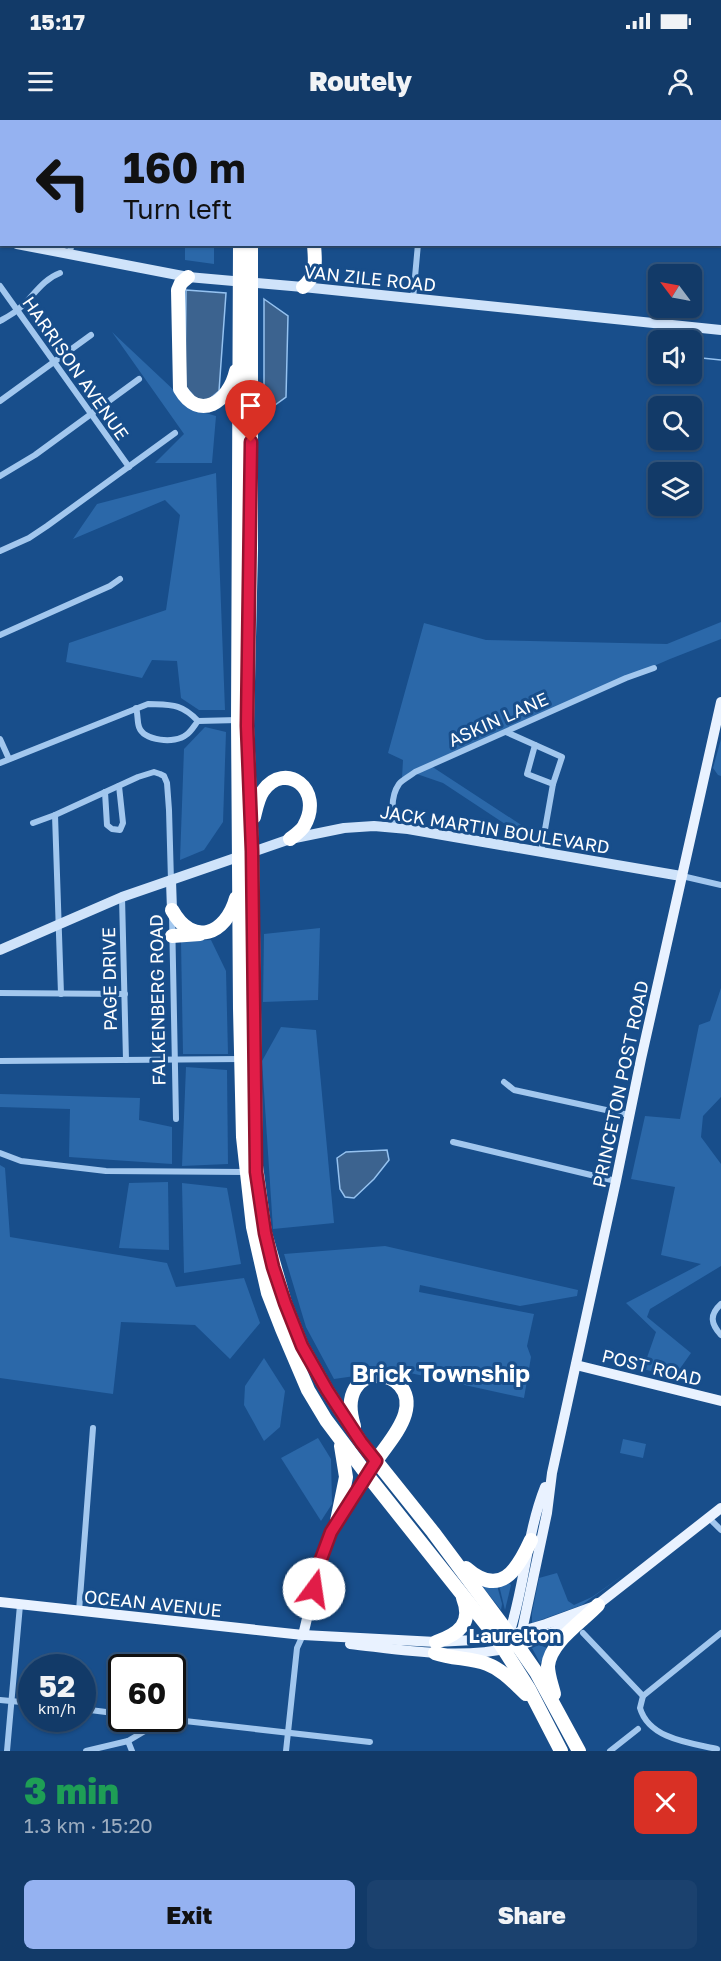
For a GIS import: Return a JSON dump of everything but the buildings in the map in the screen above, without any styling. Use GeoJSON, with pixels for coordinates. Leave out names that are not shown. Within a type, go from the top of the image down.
{"type":"FeatureCollection","features":[{"type":"Feature","properties":{"kind":"highway"},"geometry":{"type":"LineString","coordinates":[[240,246],[246,283],[251,548],[247,722],[251,828]]}},
{"type":"Feature","properties":{"kind":"highway"},"geometry":{"type":"LineString","coordinates":[[251,246],[240,349],[238,720],[246,854],[256,1166],[265,1233],[285,1303],[302,1346],[327,1390],[361,1442],[450,1553],[561,1716],[579,1751]]}},
{"type":"Feature","properties":{"kind":"highway"},"geometry":{"type":"LineString","coordinates":[[303,287],[311,280],[315,270],[314,246]]}},
{"type":"Feature","properties":{"kind":"highway"},"geometry":{"type":"LineString","coordinates":[[188,277],[181,283],[178,290],[180,389],[186,399],[195,404],[207,406],[220,402],[234,380],[240,349]]}},
{"type":"Feature","properties":{"kind":"highway"},"geometry":{"type":"LineString","coordinates":[[172,936],[202,934],[213,930],[233,910],[258,802],[270,784],[287,778],[294,779],[307,790],[311,801],[303,827],[290,839]]}},
{"type":"Feature","properties":{"kind":"highway"},"geometry":{"type":"LineString","coordinates":[[240,884],[243,1137],[253,1227],[268,1293],[308,1390],[326,1420],[461,1593],[510,1639],[539,1708],[561,1751]]}},
{"type":"Feature","properties":{"kind":"highway"},"geometry":{"type":"LineString","coordinates":[[172,910],[183,925],[191,931],[202,934]]}},
{"type":"Feature","properties":{"kind":"highway"},"geometry":{"type":"LineString","coordinates":[[361,1442],[350,1412],[353,1392],[362,1381],[375,1376],[382,1375],[393,1379],[404,1394],[405,1412],[400,1426],[376,1461]]}},
{"type":"Feature","properties":{"kind":"highway"},"geometry":{"type":"LineString","coordinates":[[337,1521],[346,1477],[345,1461],[338,1436]]}},
{"type":"Feature","properties":{"kind":"highway"},"geometry":{"type":"LineString","coordinates":[[450,1553],[474,1575],[484,1580],[497,1581],[510,1575],[518,1566],[531,1540]]}},
{"type":"Feature","properties":{"kind":"highway"},"geometry":{"type":"LineString","coordinates":[[461,1593],[467,1612],[464,1623],[456,1634],[436,1647],[452,1658],[493,1667],[512,1680],[539,1708]]}},
{"type":"Feature","properties":{"kind":"highway"},"geometry":{"type":"LineString","coordinates":[[561,1716],[549,1677],[550,1657],[558,1643],[598,1605]]}},
{"type":"Feature","properties":{"kind":"main road","name":"PRINCETON POST ROAD"},"geometry":{"type":"LineString","coordinates":[[510,1639],[547,1513],[552,1473],[681,876],[718,729],[721,702]]}},
{"type":"Feature","properties":{"kind":"main road","name":"POST ROAD"},"geometry":{"type":"LineString","coordinates":[[576,1365],[721,1401]]}},
{"type":"Feature","properties":{"kind":"main road"},"geometry":{"type":"LineString","coordinates":[[303,1635],[321,1559],[337,1521],[376,1461]]}},
{"type":"Feature","properties":{"kind":"main road","name":"PRINCETON POST ROAD"},"geometry":{"type":"LineString","coordinates":[[510,1639],[531,1540],[544,1489],[552,1473]]}},
{"type":"Feature","properties":{"kind":"main road","name":"OCEAN AVENUE"},"geometry":{"type":"LineString","coordinates":[[0,1602],[303,1635],[323,1640],[436,1647],[471,1653],[598,1605],[721,1508]]}},
{"type":"Feature","properties":{"kind":"street","name":"VAN ZILE ROAD"},"geometry":{"type":"LineString","coordinates":[[39,246],[71,249],[188,277],[721,330]]}},
{"type":"Feature","properties":{"kind":"street"},"geometry":{"type":"LineString","coordinates":[[413,299],[418,246]]}},
{"type":"Feature","properties":{"kind":"street"},"geometry":{"type":"LineString","coordinates":[[0,321],[17,310],[53,276],[60,273]]}},
{"type":"Feature","properties":{"kind":"street","name":"HARRISON AVENUE"},"geometry":{"type":"LineString","coordinates":[[0,286],[129,467]]}},
{"type":"Feature","properties":{"kind":"street"},"geometry":{"type":"LineString","coordinates":[[0,401],[91,335]]}},
{"type":"Feature","properties":{"kind":"street"},"geometry":{"type":"LineString","coordinates":[[0,476],[45,448],[139,379]]}},
{"type":"Feature","properties":{"kind":"street"},"geometry":{"type":"LineString","coordinates":[[0,551],[29,538],[47,526],[176,433]]}},
{"type":"Feature","properties":{"kind":"street"},"geometry":{"type":"LineString","coordinates":[[0,635],[111,586],[120,579]]}},
{"type":"Feature","properties":{"kind":"street","name":"ASKIN LANE"},"geometry":{"type":"LineString","coordinates":[[396,829],[392,804],[399,783],[415,772],[626,678],[654,668]]}},
{"type":"Feature","properties":{"kind":"street"},"geometry":{"type":"LineString","coordinates":[[0,763],[148,704],[174,705],[188,710],[198,721]]}},
{"type":"Feature","properties":{"kind":"street"},"geometry":{"type":"LineString","coordinates":[[136,708],[139,717],[138,726],[143,732],[152,737],[174,740],[184,737],[198,721],[238,720]]}},
{"type":"Feature","properties":{"kind":"street"},"geometry":{"type":"LineString","coordinates":[[506,732],[562,756],[553,784],[541,852]]}},
{"type":"Feature","properties":{"kind":"street"},"geometry":{"type":"LineString","coordinates":[[0,739],[9,759]]}},
{"type":"Feature","properties":{"kind":"street"},"geometry":{"type":"LineString","coordinates":[[535,745],[527,774],[553,784]]}},
{"type":"Feature","properties":{"kind":"street"},"geometry":{"type":"LineString","coordinates":[[33,823],[154,772],[164,776],[167,783],[169,810],[171,881]]}},
{"type":"Feature","properties":{"kind":"street"},"geometry":{"type":"LineString","coordinates":[[105,792],[107,825],[112,829],[120,830],[123,823],[119,786]]}},
{"type":"Feature","properties":{"kind":"street"},"geometry":{"type":"LineString","coordinates":[[55,815],[61,994]]}},
{"type":"Feature","properties":{"kind":"street","name":"JACK MARTIN BOULEVARD"},"geometry":{"type":"LineString","coordinates":[[0,950],[122,897],[290,839],[345,828],[374,826],[428,832],[681,876]]}},
{"type":"Feature","properties":{"kind":"street"},"geometry":{"type":"LineString","coordinates":[[681,876],[721,885]]}},
{"type":"Feature","properties":{"kind":"street","name":"FALKENBERG ROAD"},"geometry":{"type":"LineString","coordinates":[[171,881],[176,1119]]}},
{"type":"Feature","properties":{"kind":"street","name":"PAGE DRIVE"},"geometry":{"type":"LineString","coordinates":[[122,897],[126,1060]]}},
{"type":"Feature","properties":{"kind":"street"},"geometry":{"type":"LineString","coordinates":[[0,993],[124,994]]}},
{"type":"Feature","properties":{"kind":"street"},"geometry":{"type":"LineString","coordinates":[[0,1061],[242,1059]]}},
{"type":"Feature","properties":{"kind":"street"},"geometry":{"type":"LineString","coordinates":[[504,1082],[514,1090],[629,1115]]}},
{"type":"Feature","properties":{"kind":"street"},"geometry":{"type":"LineString","coordinates":[[453,1142],[616,1181]]}},
{"type":"Feature","properties":{"kind":"street"},"geometry":{"type":"LineString","coordinates":[[0,1153],[21,1161],[106,1171],[246,1172]]}},
{"type":"Feature","properties":{"kind":"street"},"geometry":{"type":"LineString","coordinates":[[721,1304],[714,1312],[712,1322],[721,1335]]}},
{"type":"Feature","properties":{"kind":"street"},"geometry":{"type":"LineString","coordinates":[[79,1611],[93,1428]]}},
{"type":"Feature","properties":{"kind":"street"},"geometry":{"type":"LineString","coordinates":[[710,1518],[721,1530]]}},
{"type":"Feature","properties":{"kind":"street"},"geometry":{"type":"LineString","coordinates":[[7,1751],[20,1605]]}},
{"type":"Feature","properties":{"kind":"street"},"geometry":{"type":"LineString","coordinates":[[583,1633],[643,1696]]}},
{"type":"Feature","properties":{"kind":"street"},"geometry":{"type":"LineString","coordinates":[[717,1749],[677,1740],[653,1727],[640,1712],[640,1704],[643,1696],[721,1633]]}},
{"type":"Feature","properties":{"kind":"street"},"geometry":{"type":"LineString","coordinates":[[286,1751],[297,1648],[303,1635]]}},
{"type":"Feature","properties":{"kind":"street"},"geometry":{"type":"LineString","coordinates":[[0,1700],[18,1702]]}},
{"type":"Feature","properties":{"kind":"street"},"geometry":{"type":"LineString","coordinates":[[186,1721],[370,1742]]}},
{"type":"Feature","properties":{"kind":"street"},"geometry":{"type":"LineString","coordinates":[[609,1751],[638,1729]]}},
{"type":"Feature","properties":{"kind":"street"},"geometry":{"type":"LineString","coordinates":[[86,1751],[128,1741],[144,1732]]}},
{"type":"Feature","properties":{"kind":"street"},"geometry":{"type":"LineString","coordinates":[[128,1741],[132,1751]]}},
{"type":"Feature","properties":{"kind":"shaded area"},"geometry":{"type":"Polygon","coordinates":[[[185,246],[214,246],[214,264],[185,260],[185,246]]]}},
{"type":"Feature","properties":{"kind":"shaded area"},"geometry":{"type":"Polygon","coordinates":[[[186,290],[226,293],[219,391],[207,401],[196,399],[185,386],[186,290]]]}},
{"type":"Feature","properties":{"kind":"shaded area"},"geometry":{"type":"Polygon","coordinates":[[[264,299],[288,316],[286,397],[264,413],[264,299]]]}},
{"type":"Feature","properties":{"kind":"shaded area"},"geometry":{"type":"Polygon","coordinates":[[[112,332],[195,410],[216,416],[212,463],[155,463],[184,434],[112,332]]]}},
{"type":"Feature","properties":{"kind":"shaded area"},"geometry":{"type":"Polygon","coordinates":[[[216,473],[225,710],[199,710],[181,698],[177,661],[152,660],[142,678],[66,662],[69,643],[166,610],[180,515],[165,500],[73,539],[97,504],[216,473]]]}},
{"type":"Feature","properties":{"kind":"shaded area"},"geometry":{"type":"Polygon","coordinates":[[[721,622],[721,639],[428,764],[535,834],[511,828],[443,783],[411,772],[402,778],[403,760],[388,753],[424,623],[486,640],[667,644],[721,622]]]}},
{"type":"Feature","properties":{"kind":"shaded area"},"geometry":{"type":"Polygon","coordinates":[[[205,727],[226,732],[223,822],[204,850],[180,860],[184,749],[205,727]]]}},
{"type":"Feature","properties":{"kind":"shaded area"},"geometry":{"type":"Polygon","coordinates":[[[721,739],[721,776],[713,768],[721,739]]]}},
{"type":"Feature","properties":{"kind":"shaded area"},"geometry":{"type":"Polygon","coordinates":[[[320,928],[318,1000],[263,1002],[264,934],[320,928]]]}},
{"type":"Feature","properties":{"kind":"shaded area"},"geometry":{"type":"Polygon","coordinates":[[[211,940],[226,971],[228,1054],[183,1054],[181,941],[211,940]]]}},
{"type":"Feature","properties":{"kind":"shaded area"},"geometry":{"type":"Polygon","coordinates":[[[721,988],[721,1097],[703,1116],[701,1137],[721,1164],[721,1266],[650,1309],[647,1317],[691,1353],[674,1377],[643,1369],[656,1332],[626,1303],[701,1264],[661,1255],[675,1187],[631,1179],[645,1116],[680,1119],[699,1025],[710,1021],[721,988]]]}},
{"type":"Feature","properties":{"kind":"shaded area"},"geometry":{"type":"Polygon","coordinates":[[[281,1027],[316,1030],[334,1223],[273,1229],[262,1061],[281,1027]]]}},
{"type":"Feature","properties":{"kind":"shaded area"},"geometry":{"type":"Polygon","coordinates":[[[186,1067],[227,1070],[228,1164],[182,1166],[186,1067]]]}},
{"type":"Feature","properties":{"kind":"shaded area"},"geometry":{"type":"Polygon","coordinates":[[[0,1094],[140,1098],[139,1120],[172,1127],[172,1164],[69,1157],[70,1109],[0,1107],[0,1094]]]}},
{"type":"Feature","properties":{"kind":"shaded area"},"geometry":{"type":"Polygon","coordinates":[[[387,1150],[389,1160],[374,1179],[354,1198],[345,1197],[340,1189],[337,1158],[346,1152],[387,1150]]]}},
{"type":"Feature","properties":{"kind":"shaded area"},"geometry":{"type":"Polygon","coordinates":[[[0,1165],[5,1168],[10,1237],[167,1263],[176,1287],[244,1278],[260,1323],[230,1359],[195,1325],[121,1322],[113,1394],[0,1378],[0,1165]]]}},
{"type":"Feature","properties":{"kind":"shaded area"},"geometry":{"type":"Polygon","coordinates":[[[168,1182],[169,1250],[119,1248],[129,1183],[168,1182]]]}},
{"type":"Feature","properties":{"kind":"shaded area"},"geometry":{"type":"Polygon","coordinates":[[[182,1183],[227,1188],[241,1264],[184,1273],[182,1183]]]}},
{"type":"Feature","properties":{"kind":"shaded area"},"geometry":{"type":"Polygon","coordinates":[[[385,1246],[578,1290],[577,1296],[520,1306],[420,1285],[419,1292],[534,1314],[527,1346],[531,1357],[524,1398],[383,1367],[383,1372],[334,1379],[306,1327],[284,1254],[385,1246]]]}},
{"type":"Feature","properties":{"kind":"shaded area"},"geometry":{"type":"Polygon","coordinates":[[[264,1358],[285,1391],[280,1427],[264,1441],[244,1405],[245,1386],[264,1358]]]}},
{"type":"Feature","properties":{"kind":"shaded area"},"geometry":{"type":"Polygon","coordinates":[[[318,1438],[331,1459],[332,1504],[321,1521],[281,1458],[318,1438]]]}},
{"type":"Feature","properties":{"kind":"shaded area"},"geometry":{"type":"Polygon","coordinates":[[[623,1439],[646,1444],[643,1458],[620,1453],[623,1439]]]}},
{"type":"Feature","properties":{"kind":"shaded area"},"geometry":{"type":"Polygon","coordinates":[[[557,1573],[568,1601],[574,1605],[592,1597],[626,1573],[582,1605],[532,1623],[539,1578],[557,1573]]]}},
{"type":"Feature","properties":{"kind":"shaded area"},"geometry":{"type":"Polygon","coordinates":[[[508,1582],[511,1585],[505,1610],[499,1585],[508,1582]]]}},
{"type":"Feature","properties":{"kind":"shaded area"},"geometry":{"type":"Polygon","coordinates":[[[485,1584],[497,1585],[502,1604],[501,1610],[483,1587],[485,1584]]]}},
{"type":"Feature","properties":{"kind":"shaded area"},"geometry":{"type":"Polygon","coordinates":[[[539,1645],[550,1649],[543,1662],[540,1663],[532,1648],[539,1645]]]}},
{"type":"Feature","properties":{"kind":"waterway"},"geometry":{"type":"LineString","coordinates":[[702,358],[721,360]]}},
{"type":"Feature","properties":{"kind":"district","name":"Brick Township"},"geometry":{"type":"Point","coordinates":[441,1372]}},
{"type":"Feature","properties":{"kind":"district","name":"Laurelton"},"geometry":{"type":"Point","coordinates":[515,1635]}},
{"type":"Feature","properties":{"kind":"route"},"geometry":{"type":"LineString","coordinates":[[251,442],[247,726],[252,851],[256,1172],[265,1233],[273,1267],[302,1346],[327,1390],[376,1461],[331,1532],[321,1559],[314,1589]]}}]}
